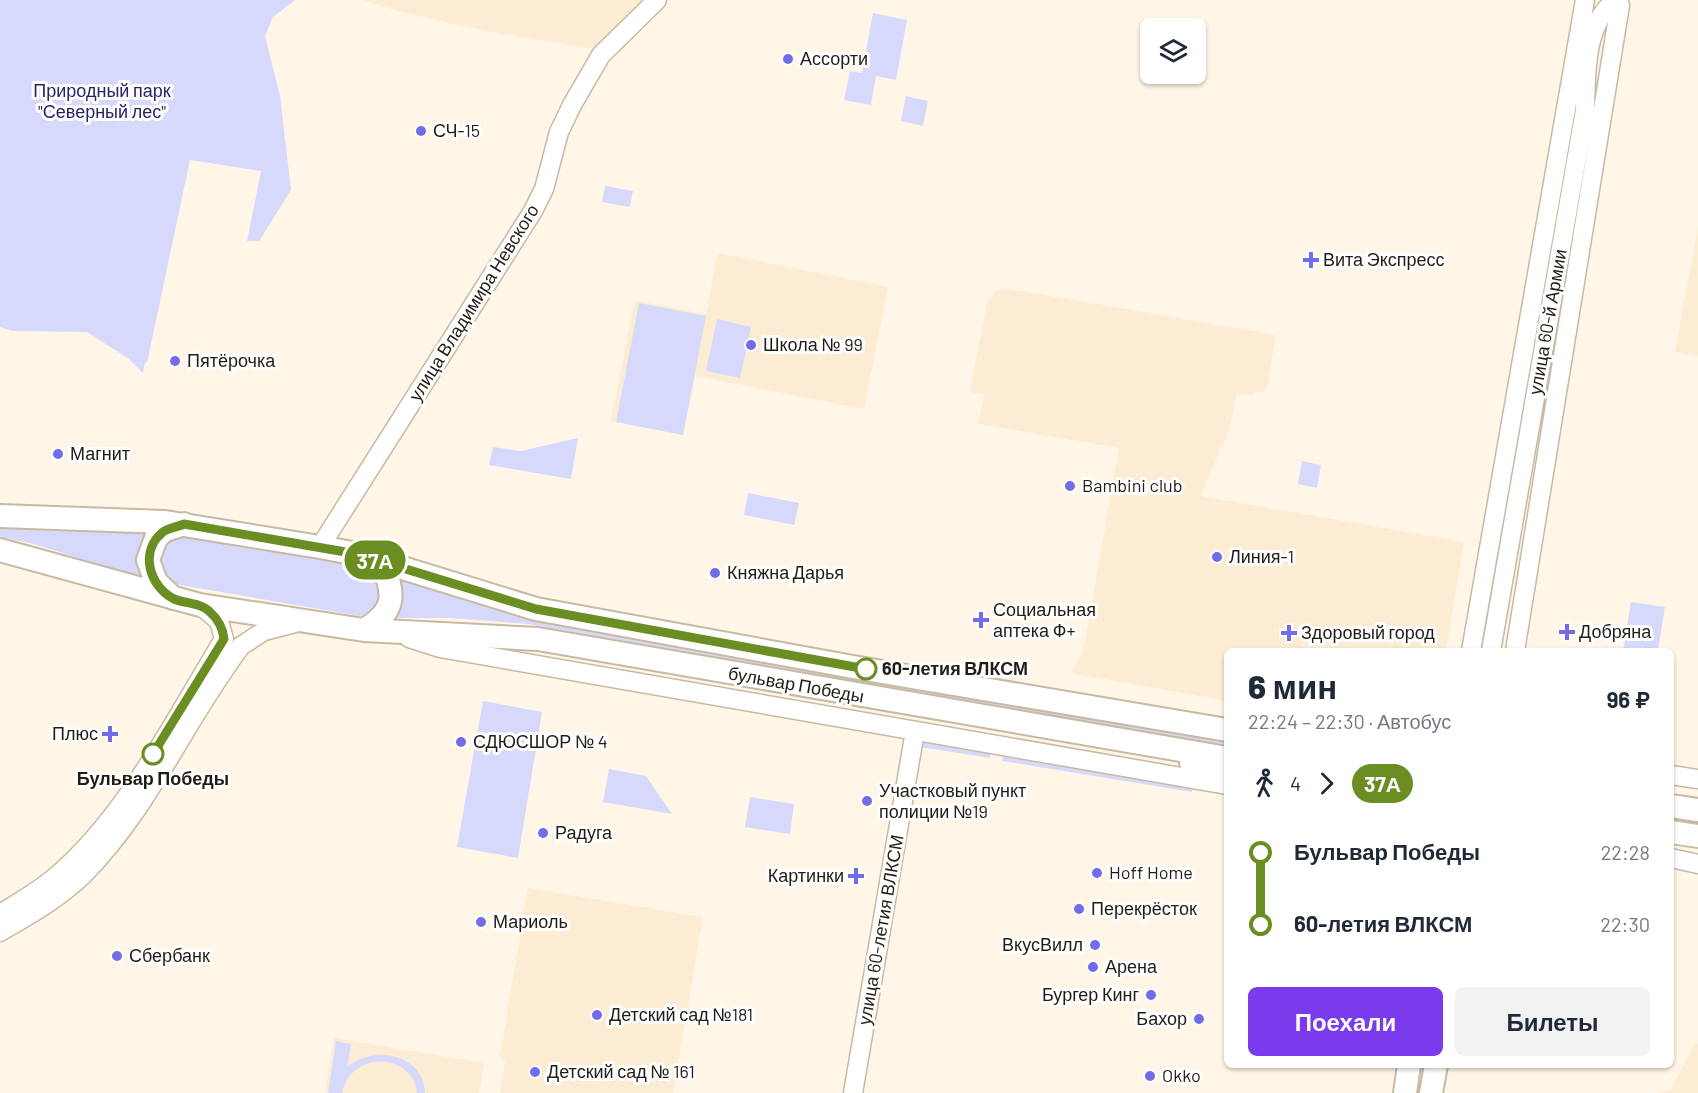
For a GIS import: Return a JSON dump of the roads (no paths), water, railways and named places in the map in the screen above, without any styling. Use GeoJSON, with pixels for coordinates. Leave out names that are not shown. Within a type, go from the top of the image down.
{"type":"FeatureCollection","features":[{"type":"Feature","properties":{"kind":"main road","name":"бульвар Победы"},"geometry":{"type":"LineString","coordinates":[[0,516],[184,524],[320,546],[357,554],[536,609],[853,667],[1224,729]]}},
{"type":"Feature","properties":{"kind":"main road"},"geometry":{"type":"LineString","coordinates":[[173,598],[156,582],[148,560],[156,538],[165,530],[184,524]]}},
{"type":"Feature","properties":{"kind":"main road","name":"бульвар Победы"},"geometry":{"type":"LineString","coordinates":[[0,550],[200,605],[364,630],[538,639],[1224,758]]}},
{"type":"Feature","properties":{"kind":"main road"},"geometry":{"type":"LineString","coordinates":[[364,630],[378,622],[387,612],[391,600],[389,580],[381,562]]}},
{"type":"Feature","properties":{"kind":"main road"},"geometry":{"type":"LineString","coordinates":[[1142,744],[1224,775]]}},
{"type":"Feature","properties":{"kind":"main road"},"geometry":{"type":"LineString","coordinates":[[1674,806],[1698,810]]}},
{"type":"Feature","properties":{"kind":"main road"},"geometry":{"type":"LineString","coordinates":[[1674,832],[1698,836]]}},
{"type":"Feature","properties":{"kind":"main road"},"geometry":{"type":"LineString","coordinates":[[1405,1093],[1409,1068]]}},
{"type":"Feature","properties":{"kind":"main road"},"geometry":{"type":"LineString","coordinates":[[1431,1093],[1435,1068]]}},
{"type":"Feature","properties":{"kind":"street","name":"улица Владимира Невского"},"geometry":{"type":"LineString","coordinates":[[320,546],[534,211],[544,189],[559,132],[601,55],[657,0]]}},
{"type":"Feature","properties":{"kind":"street","name":"улица 60-й Армии"},"geometry":{"type":"LineString","coordinates":[[1471,647],[1585,0]]}},
{"type":"Feature","properties":{"kind":"street","name":"улица 60-й Армии"},"geometry":{"type":"LineString","coordinates":[[1492,648],[1585,111],[1586,74],[1592,35],[1597,22],[1612,2]]}},
{"type":"Feature","properties":{"kind":"street"},"geometry":{"type":"LineString","coordinates":[[1515,648],[1612,2]]}},
{"type":"Feature","properties":{"kind":"street"},"geometry":{"type":"LineString","coordinates":[[1504,464],[1523,466]]}},
{"type":"Feature","properties":{"kind":"street"},"geometry":{"type":"LineString","coordinates":[[0,914],[54,878],[75,858],[134,785],[224,639],[219,621],[200,605]]}},
{"type":"Feature","properties":{"kind":"street"},"geometry":{"type":"LineString","coordinates":[[0,932],[35,912],[83,874],[147,794],[241,646],[264,631],[283,624],[307,622]]}},
{"type":"Feature","properties":{"kind":"street"},"geometry":{"type":"LineString","coordinates":[[393,632],[440,648],[1224,784]]}},
{"type":"Feature","properties":{"kind":"street","name":"улица 60-летия ВЛКСМ"},"geometry":{"type":"LineString","coordinates":[[853,1093],[915,731]]}},
{"type":"Feature","properties":{"kind":"street"},"geometry":{"type":"LineString","coordinates":[[1674,775],[1696,779]]}},
{"type":"Feature","properties":{"kind":"street"},"geometry":{"type":"LineString","coordinates":[[1674,859],[1698,864]]}},
{"type":"Feature","properties":{"kind":"place","name":"Ассорти"},"geometry":{"type":"Point","coordinates":[788,59]}},
{"type":"Feature","properties":{"kind":"place","name":"СЧ-15"},"geometry":{"type":"Point","coordinates":[421,131]}},
{"type":"Feature","properties":{"kind":"place","name":"Вита Экспресс"},"geometry":{"type":"Point","coordinates":[1311,260]}},
{"type":"Feature","properties":{"kind":"place","name":"Школа № 99"},"geometry":{"type":"Point","coordinates":[751,345]}},
{"type":"Feature","properties":{"kind":"place","name":"Пятёрочка"},"geometry":{"type":"Point","coordinates":[175,361]}},
{"type":"Feature","properties":{"kind":"place","name":"Магнит"},"geometry":{"type":"Point","coordinates":[58,454]}},
{"type":"Feature","properties":{"kind":"place","name":"Bambini club"},"geometry":{"type":"Point","coordinates":[1070,486]}},
{"type":"Feature","properties":{"kind":"place","name":"Линия-1"},"geometry":{"type":"Point","coordinates":[1217,557]}},
{"type":"Feature","properties":{"kind":"place","name":"Княжна Дарья"},"geometry":{"type":"Point","coordinates":[715,573]}},
{"type":"Feature","properties":{"kind":"place","name":"Социальная аптека Ф+"},"geometry":{"type":"Point","coordinates":[981,620]}},
{"type":"Feature","properties":{"kind":"place","name":"Добряна"},"geometry":{"type":"Point","coordinates":[1567,632]}},
{"type":"Feature","properties":{"kind":"place","name":"Здоровый город"},"geometry":{"type":"Point","coordinates":[1289,633]}},
{"type":"Feature","properties":{"kind":"place","name":"60-летия ВЛКСМ"},"geometry":{"type":"Point","coordinates":[866,669]}},
{"type":"Feature","properties":{"kind":"place","name":"Плюс"},"geometry":{"type":"Point","coordinates":[110,734]}},
{"type":"Feature","properties":{"kind":"place","name":"СДЮСШОР № 4"},"geometry":{"type":"Point","coordinates":[461,742]}},
{"type":"Feature","properties":{"kind":"place","name":"Бульвар Победы"},"geometry":{"type":"Point","coordinates":[153,754]}},
{"type":"Feature","properties":{"kind":"place","name":"Участковый пункт полиции №19"},"geometry":{"type":"Point","coordinates":[867,801]}},
{"type":"Feature","properties":{"kind":"place","name":"Радуга"},"geometry":{"type":"Point","coordinates":[543,833]}},
{"type":"Feature","properties":{"kind":"place","name":"Hoff Home"},"geometry":{"type":"Point","coordinates":[1097,873]}},
{"type":"Feature","properties":{"kind":"place","name":"Картинки"},"geometry":{"type":"Point","coordinates":[856,876]}},
{"type":"Feature","properties":{"kind":"place","name":"Перекрёсток"},"geometry":{"type":"Point","coordinates":[1079,909]}},
{"type":"Feature","properties":{"kind":"place","name":"Мариоль"},"geometry":{"type":"Point","coordinates":[481,922]}},
{"type":"Feature","properties":{"kind":"place","name":"ВкусВилл"},"geometry":{"type":"Point","coordinates":[1095,945]}},
{"type":"Feature","properties":{"kind":"place","name":"Сбербанк"},"geometry":{"type":"Point","coordinates":[117,956]}},
{"type":"Feature","properties":{"kind":"place","name":"Арена"},"geometry":{"type":"Point","coordinates":[1093,967]}},
{"type":"Feature","properties":{"kind":"place","name":"Бургер Кинг"},"geometry":{"type":"Point","coordinates":[1151,995]}},
{"type":"Feature","properties":{"kind":"place","name":"Детский сад №181"},"geometry":{"type":"Point","coordinates":[597,1015]}},
{"type":"Feature","properties":{"kind":"place","name":"Бахор"},"geometry":{"type":"Point","coordinates":[1199,1019]}},
{"type":"Feature","properties":{"kind":"place","name":"Детский сад № 161"},"geometry":{"type":"Point","coordinates":[535,1072]}},
{"type":"Feature","properties":{"kind":"place","name":"Okko"},"geometry":{"type":"Point","coordinates":[1150,1076]}},
{"type":"Feature","properties":{"kind":"park label","name":"Природный парк \"Северный лес\""},"geometry":{"type":"Point","coordinates":[102,101]}}]}
